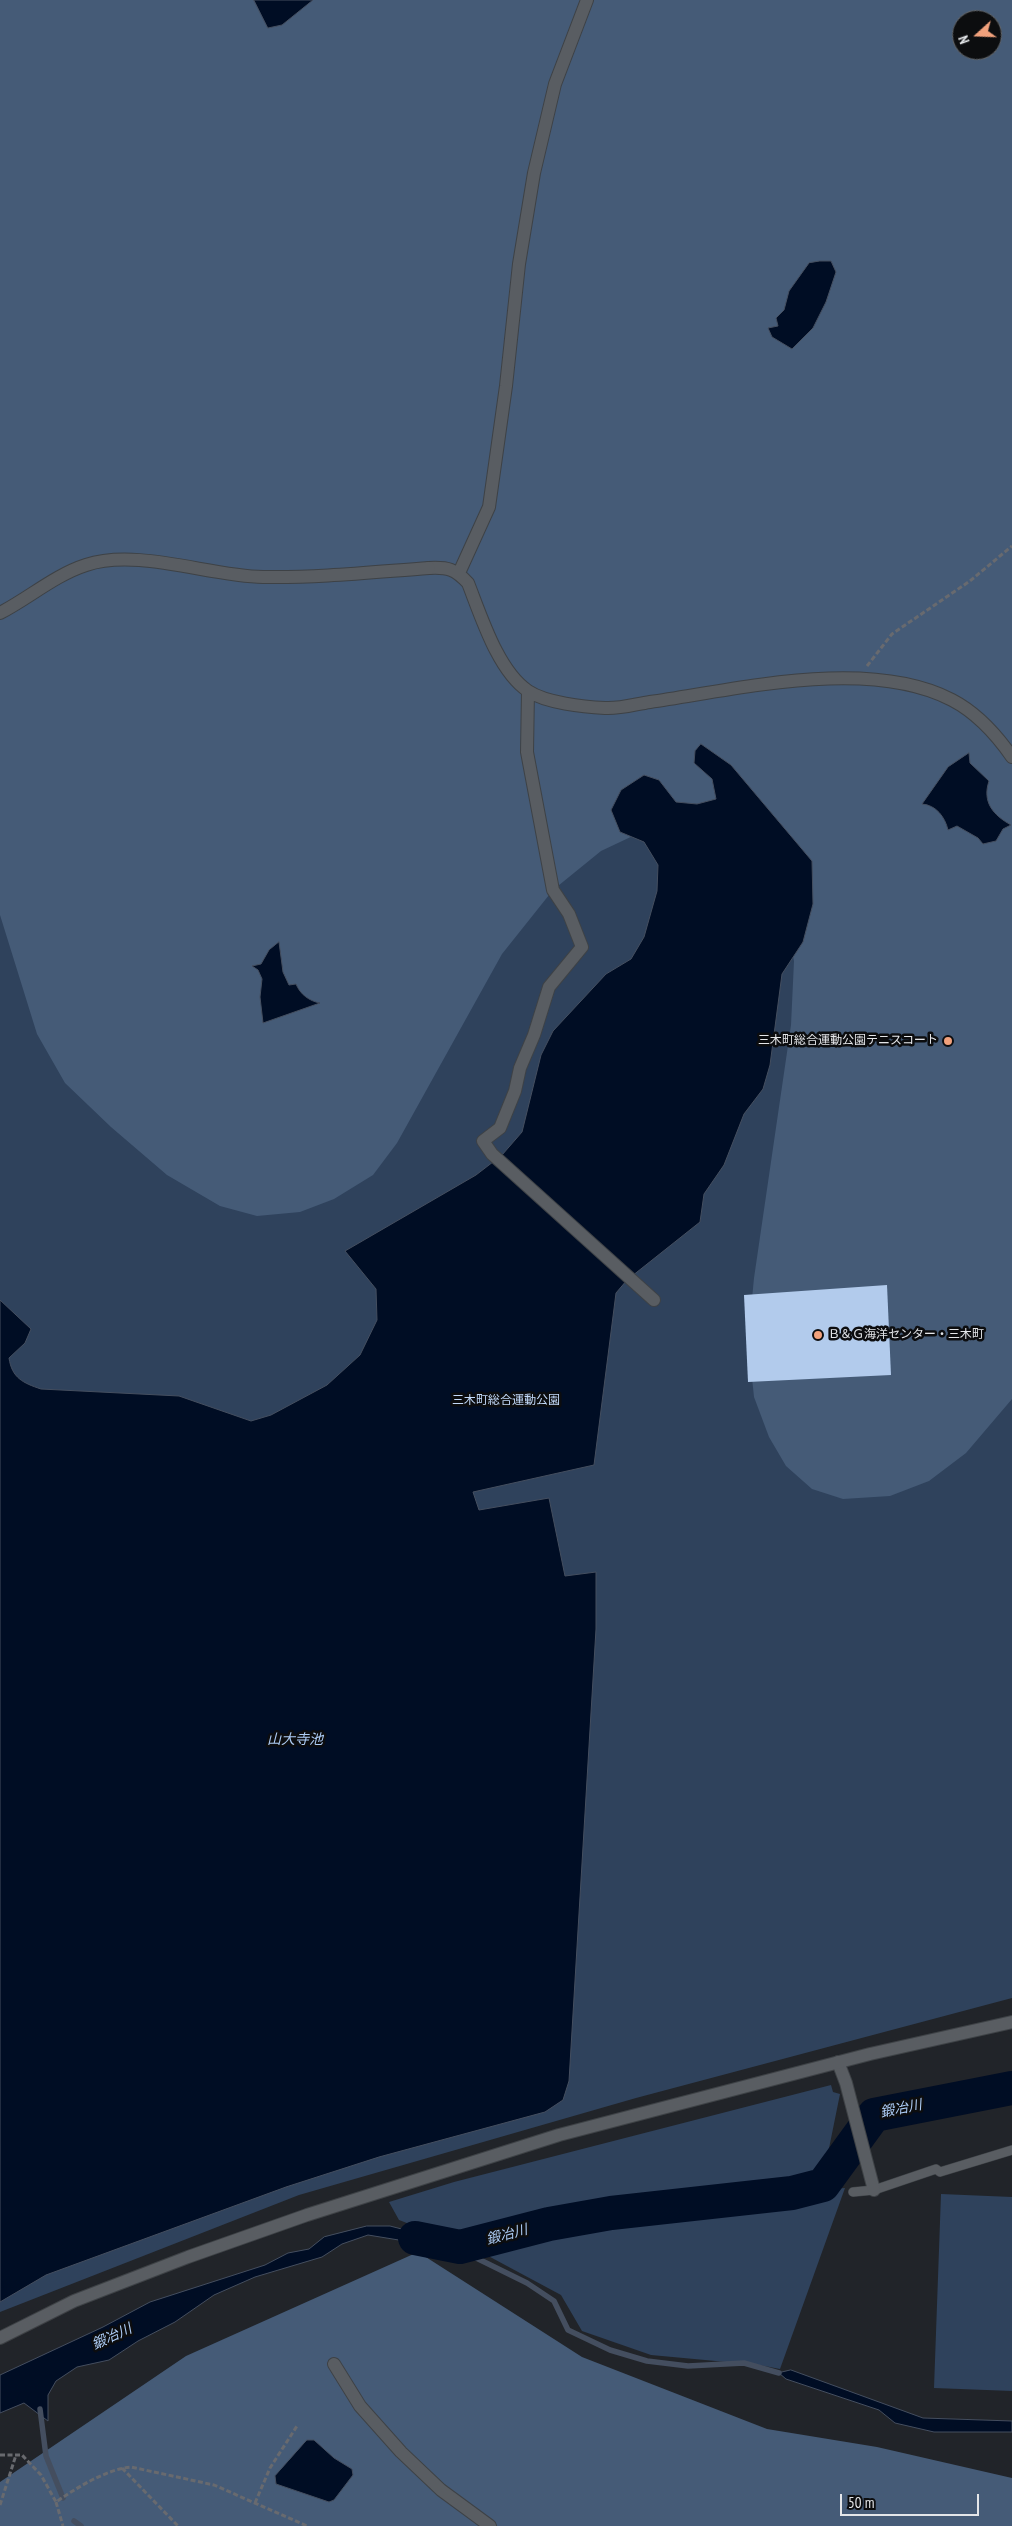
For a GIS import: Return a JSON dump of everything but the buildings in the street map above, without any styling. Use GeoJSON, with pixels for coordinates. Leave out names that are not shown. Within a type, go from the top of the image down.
{"type":"FeatureCollection","features":[{"type":"Feature","properties":{"kind":"street"},"geometry":{"type":"LineString","coordinates":[[459,573],[489,507],[506,386],[519,264],[534,173],[555,84],[587,0]]}},
{"type":"Feature","properties":{"kind":"street"},"geometry":{"type":"LineString","coordinates":[[0,613],[66,573],[87,564],[113,560],[138,561],[261,577],[320,576],[448,567],[459,573],[468,583],[503,664],[528,691],[556,702],[607,708],[820,678],[858,678],[892,681],[920,687],[953,700],[982,720],[1012,756]]}},
{"type":"Feature","properties":{"kind":"street"},"geometry":{"type":"LineString","coordinates":[[528,691],[527,752],[553,890],[569,914],[582,947],[549,987],[534,1035],[520,1068],[515,1091],[500,1128],[483,1141],[492,1154],[654,1300]]}},
{"type":"Feature","properties":{"kind":"street"},"geometry":{"type":"LineString","coordinates":[[0,2338],[83,2298],[188,2257],[307,2215],[559,2135],[838,2062],[1012,2022]]}},
{"type":"Feature","properties":{"kind":"street"},"geometry":{"type":"LineString","coordinates":[[838,2062],[846,2083],[874,2190]]}},
{"type":"Feature","properties":{"kind":"street"},"geometry":{"type":"LineString","coordinates":[[334,2364],[360,2406],[401,2452],[441,2490],[490,2526]]}},
{"type":"Feature","properties":{"kind":"lane"},"geometry":{"type":"LineString","coordinates":[[853,2192],[874,2190],[936,2169],[940,2172],[1012,2150]]}},
{"type":"Feature","properties":{"kind":"path"},"geometry":{"type":"LineString","coordinates":[[858,678],[892,634],[970,581],[1012,546]]}},
{"type":"Feature","properties":{"kind":"path"},"geometry":{"type":"LineString","coordinates":[[255,2503],[270,2468],[297,2426]]}},
{"type":"Feature","properties":{"kind":"path"},"geometry":{"type":"LineString","coordinates":[[0,2455],[22,2455],[41,2475],[56,2502],[64,2526]]}},
{"type":"Feature","properties":{"kind":"path"},"geometry":{"type":"LineString","coordinates":[[0,2505],[16,2455]]}},
{"type":"Feature","properties":{"kind":"path"},"geometry":{"type":"LineString","coordinates":[[56,2502],[78,2486],[121,2468],[131,2467],[214,2485],[307,2526]]}},
{"type":"Feature","properties":{"kind":"path"},"geometry":{"type":"LineString","coordinates":[[121,2468],[178,2526]]}},
{"type":"Feature","properties":{"kind":"green space","name":"三木町総合運動公園"},"geometry":{"type":"Polygon","coordinates":[[[0,642],[1012,803],[1012,1998],[636,2098],[299,2195],[0,2312],[0,642]]]}},
{"type":"Feature","properties":{"kind":"green space"},"geometry":{"type":"Polygon","coordinates":[[[831,2085],[833,2092],[840,2094],[823,2178],[789,2185],[677,2197],[592,2209],[461,2237],[425,2230],[399,2220],[389,2202],[454,2182],[831,2085]]]}},
{"type":"Feature","properties":{"kind":"green space"},"geometry":{"type":"Polygon","coordinates":[[[845,2188],[780,2369],[759,2365],[651,2355],[582,2331],[561,2295],[479,2251],[611,2224],[789,2201],[832,2189],[845,2188]]]}},
{"type":"Feature","properties":{"kind":"green space"},"geometry":{"type":"Polygon","coordinates":[[[941,2194],[1012,2197],[1012,2391],[934,2388],[941,2194]]]}},
{"type":"Feature","properties":{"kind":"shaded area"},"geometry":{"type":"Polygon","coordinates":[[[0,0],[1012,0],[1012,1399],[966,1453],[929,1481],[890,1496],[843,1499],[812,1489],[786,1466],[769,1437],[754,1397],[748,1340],[754,1278],[791,1025],[794,961],[781,901],[654,826],[601,851],[553,890],[502,954],[397,1143],[373,1175],[334,1199],[300,1212],[257,1216],[220,1206],[167,1175],[111,1127],[65,1083],[37,1034],[0,915],[0,0]]]}},
{"type":"Feature","properties":{"kind":"shaded area"},"geometry":{"type":"Polygon","coordinates":[[[418,2252],[582,2357],[767,2429],[877,2447],[1012,2478],[1012,2526],[0,2526],[0,2482],[186,2356],[418,2252]]]}},
{"type":"Feature","properties":{"kind":"water"},"geometry":{"type":"Polygon","coordinates":[[[254,0],[313,0],[282,25],[268,28],[254,0]]]}},
{"type":"Feature","properties":{"kind":"water"},"geometry":{"type":"Polygon","coordinates":[[[831,261],[836,272],[826,302],[813,328],[792,349],[772,337],[768,328],[778,326],[776,318],[784,310],[789,291],[809,263],[831,261]]]}},
{"type":"Feature","properties":{"kind":"water","name":"山大寺池"},"geometry":{"type":"Polygon","coordinates":[[[701,744],[731,765],[812,861],[813,904],[803,942],[782,974],[770,1065],[763,1089],[744,1114],[724,1165],[704,1194],[700,1222],[627,1280],[616,1293],[594,1465],[473,1492],[479,1510],[549,1498],[565,1576],[596,1572],[596,1629],[569,2081],[563,2100],[545,2112],[379,2157],[286,2187],[46,2275],[0,2302],[0,1300],[31,1329],[25,1343],[9,1358],[10,1365],[19,1379],[41,1389],[179,1396],[251,1421],[271,1415],[327,1385],[360,1355],[377,1320],[376,1289],[345,1251],[476,1175],[502,1155],[522,1132],[541,1055],[553,1031],[606,974],[631,959],[644,937],[657,891],[658,865],[644,842],[620,832],[611,810],[621,790],[644,775],[659,780],[676,802],[697,804],[716,799],[712,779],[694,763],[695,751],[701,744]]]}},
{"type":"Feature","properties":{"kind":"water"},"geometry":{"type":"Polygon","coordinates":[[[969,753],[970,763],[989,781],[987,789],[988,802],[999,817],[1011,825],[1003,829],[996,841],[983,844],[978,838],[957,826],[948,830],[945,821],[936,809],[922,804],[948,767],[969,753]]]}},
{"type":"Feature","properties":{"kind":"water"},"geometry":{"type":"Polygon","coordinates":[[[279,942],[283,972],[289,985],[296,984],[305,996],[312,1001],[320,1003],[263,1023],[260,997],[262,979],[258,970],[252,966],[261,964],[269,950],[279,942]]]}},
{"type":"Feature","properties":{"kind":"water"},"geometry":{"type":"Polygon","coordinates":[[[367,2226],[390,2226],[460,2244],[460,2250],[368,2235],[342,2244],[322,2257],[255,2277],[214,2295],[175,2322],[138,2341],[109,2360],[77,2367],[56,2381],[48,2395],[48,2421],[24,2403],[0,2413],[0,2375],[103,2327],[150,2302],[265,2265],[288,2253],[309,2249],[324,2237],[367,2226]]]}},
{"type":"Feature","properties":{"kind":"water"},"geometry":{"type":"Polygon","coordinates":[[[791,2370],[923,2418],[1012,2421],[1012,2432],[934,2432],[895,2423],[879,2410],[786,2379],[779,2373],[791,2370]]]}},
{"type":"Feature","properties":{"kind":"water"},"geometry":{"type":"Polygon","coordinates":[[[307,2440],[314,2440],[334,2458],[352,2469],[353,2475],[334,2500],[329,2502],[276,2484],[275,2476],[307,2440]]]}},
{"type":"Feature","properties":{"kind":"waterway","name":"鍛冶川"},"geometry":{"type":"LineString","coordinates":[[415,2238],[460,2247],[549,2224],[611,2213],[792,2193],[823,2185],[874,2115],[1012,2088]]}},
{"type":"Feature","properties":{"kind":"waterway"},"geometry":{"type":"LineString","coordinates":[[460,2250],[527,2283],[554,2301],[568,2330],[610,2350],[647,2361],[688,2366],[744,2363],[779,2373]]}},
{"type":"Feature","properties":{"kind":"waterway"},"geometry":{"type":"LineString","coordinates":[[40,2409],[46,2456],[63,2498]]}},
{"type":"Feature","properties":{"kind":"waterway"},"geometry":{"type":"LineString","coordinates":[[74,2521],[81,2526]]}},
{"type":"Feature","properties":{"kind":"place","name":"三木町総合運動公園テニスコート"},"geometry":{"type":"Point","coordinates":[948,1041]}},
{"type":"Feature","properties":{"kind":"place","name":"Ｂ＆Ｇ海洋センター・三木町"},"geometry":{"type":"Point","coordinates":[818,1335]}}]}
